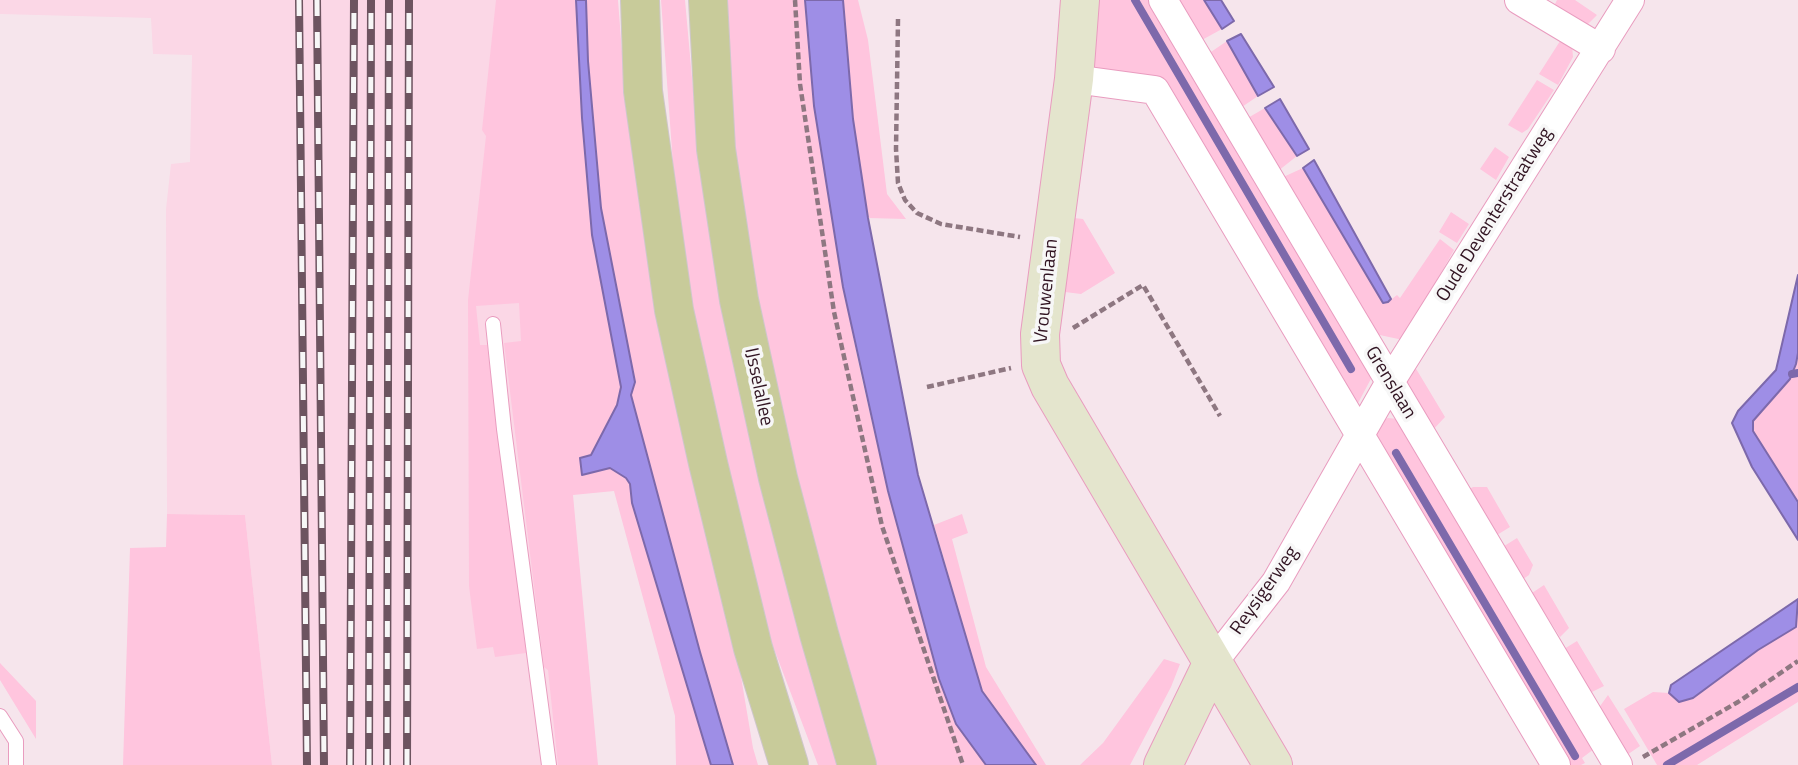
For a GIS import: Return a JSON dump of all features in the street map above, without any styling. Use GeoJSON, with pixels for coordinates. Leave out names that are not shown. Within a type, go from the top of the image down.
{"type":"FeatureCollection","features":[{"type":"Feature","properties":{"kind":"main road"},"geometry":{"type":"LineString","coordinates":[[640,0],[643,91],[674,310],[753,648],[789,765]]}},
{"type":"Feature","properties":{"kind":"main road","name":"IJsselallee"},"geometry":{"type":"LineString","coordinates":[[708,0],[716,149],[738,300],[778,478],[857,765]]}},
{"type":"Feature","properties":{"kind":"street","name":"Vrouwenlaan"},"geometry":{"type":"LineString","coordinates":[[1080,0],[1074,79],[1040,355],[1050,386],[1273,765]]}},
{"type":"Feature","properties":{"kind":"street","name":"Grenslaan"},"geometry":{"type":"LineString","coordinates":[[1163,0],[1616,761]]}},
{"type":"Feature","properties":{"kind":"street"},"geometry":{"type":"LineString","coordinates":[[1519,0],[1601,49]]}},
{"type":"Feature","properties":{"kind":"street","name":"Oude Deventerstraatweg"},"geometry":{"type":"LineString","coordinates":[[1390,382],[1630,0]]}},
{"type":"Feature","properties":{"kind":"street"},"geometry":{"type":"LineString","coordinates":[[1074,79],[1155,90],[1556,765]]}},
{"type":"Feature","properties":{"kind":"street","name":"Reysigerweg"},"geometry":{"type":"LineString","coordinates":[[1163,765],[1212,664],[1276,582],[1390,382]]}},
{"type":"Feature","properties":{"kind":"lane"},"geometry":{"type":"LineString","coordinates":[[493,324],[504,429],[550,765]]}},
{"type":"Feature","properties":{"kind":"lane"},"geometry":{"type":"LineString","coordinates":[[0,716],[16,741],[16,765]]}},
{"type":"Feature","properties":{"kind":"path"},"geometry":{"type":"LineString","coordinates":[[795,0],[800,84],[834,312],[882,526],[963,765]]}},
{"type":"Feature","properties":{"kind":"path"},"geometry":{"type":"LineString","coordinates":[[898,19],[898,183],[905,200],[917,214],[941,224],[1052,242]]}},
{"type":"Feature","properties":{"kind":"path"},"geometry":{"type":"LineString","coordinates":[[927,387],[1040,355],[1143,285],[1220,416]]}},
{"type":"Feature","properties":{"kind":"path"},"geometry":{"type":"LineString","coordinates":[[1616,761],[1738,702],[1798,661]]}},
{"type":"Feature","properties":{"kind":"shaded area"},"geometry":{"type":"Polygon","coordinates":[[[0,0],[520,0],[590,765],[272,765],[245,515],[167,514],[166,209],[171,164],[190,162],[192,55],[153,54],[151,18],[0,14],[0,0]]]}},
{"type":"Feature","properties":{"kind":"shaded area"},"geometry":{"type":"Polygon","coordinates":[[[496,0],[576,0],[592,235],[621,387],[617,405],[591,455],[580,458],[582,474],[610,468],[626,478],[630,484],[632,503],[711,765],[676,765],[675,716],[614,491],[573,495],[598,765],[558,765],[548,670],[544,667],[504,343],[521,341],[519,303],[476,306],[480,345],[487,345],[526,653],[495,657],[493,647],[477,649],[469,586],[468,300],[486,136],[482,130],[496,0]]]}},
{"type":"Feature","properties":{"kind":"shaded area"},"geometry":{"type":"Polygon","coordinates":[[[576,0],[586,0],[588,61],[601,208],[635,382],[631,395],[733,765],[711,765],[632,503],[630,484],[626,478],[610,468],[582,475],[580,458],[591,455],[617,405],[621,387],[592,235],[576,0]]]}},
{"type":"Feature","properties":{"kind":"shaded area"},"geometry":{"type":"Polygon","coordinates":[[[586,0],[618,0],[633,145],[758,765],[733,765],[631,395],[634,382],[601,208],[588,61],[586,0]]]}},
{"type":"Feature","properties":{"kind":"shaded area"},"geometry":{"type":"Polygon","coordinates":[[[661,0],[685,0],[698,145],[841,765],[818,765],[773,646],[753,579],[715,427],[689,284],[673,164],[661,0]]]}},
{"type":"Feature","properties":{"kind":"shaded area"},"geometry":{"type":"Polygon","coordinates":[[[715,0],[805,0],[814,106],[843,287],[888,491],[939,679],[956,724],[986,765],[877,765],[832,618],[752,289],[715,0]]]}},
{"type":"Feature","properties":{"kind":"shaded area"},"geometry":{"type":"Polygon","coordinates":[[[805,0],[843,0],[853,119],[868,218],[918,475],[982,691],[1036,765],[986,765],[956,724],[939,679],[888,491],[843,287],[814,106],[805,0]]]}},
{"type":"Feature","properties":{"kind":"shaded area"},"geometry":{"type":"Polygon","coordinates":[[[843,0],[858,0],[868,40],[887,194],[906,219],[868,218],[853,119],[843,0]]]}},
{"type":"Feature","properties":{"kind":"shaded area"},"geometry":{"type":"Polygon","coordinates":[[[1096,0],[1152,0],[1373,375],[1357,405],[1158,79],[1085,67],[1096,0]]]}},
{"type":"Feature","properties":{"kind":"shaded area"},"geometry":{"type":"Polygon","coordinates":[[[1176,0],[1204,0],[1222,29],[1200,41],[1176,0]]]}},
{"type":"Feature","properties":{"kind":"shaded area"},"geometry":{"type":"Polygon","coordinates":[[[1204,0],[1221,0],[1234,21],[1222,29],[1204,0]]]}},
{"type":"Feature","properties":{"kind":"shaded area"},"geometry":{"type":"Polygon","coordinates":[[[1557,0],[1575,0],[1597,15],[1588,24],[1575,24],[1552,10],[1557,0]]]}},
{"type":"Feature","properties":{"kind":"shaded area"},"geometry":{"type":"Polygon","coordinates":[[[1241,34],[1274,87],[1258,96],[1227,41],[1241,34]]]}},
{"type":"Feature","properties":{"kind":"shaded area"},"geometry":{"type":"Polygon","coordinates":[[[1562,38],[1572,45],[1573,57],[1558,85],[1539,74],[1562,38]]]}},
{"type":"Feature","properties":{"kind":"shaded area"},"geometry":{"type":"Polygon","coordinates":[[[1227,41],[1258,96],[1239,109],[1208,54],[1227,41]]]}},
{"type":"Feature","properties":{"kind":"shaded area"},"geometry":{"type":"Polygon","coordinates":[[[1537,80],[1554,90],[1528,129],[1522,133],[1508,125],[1537,80]]]}},
{"type":"Feature","properties":{"kind":"shaded area"},"geometry":{"type":"Polygon","coordinates":[[[1280,99],[1309,149],[1297,156],[1265,108],[1280,99]]]}},
{"type":"Feature","properties":{"kind":"shaded area"},"geometry":{"type":"Polygon","coordinates":[[[1265,108],[1297,156],[1278,171],[1246,119],[1265,108]]]}},
{"type":"Feature","properties":{"kind":"shaded area"},"geometry":{"type":"Polygon","coordinates":[[[1495,147],[1509,157],[1496,180],[1480,169],[1495,147]]]}},
{"type":"Feature","properties":{"kind":"shaded area"},"geometry":{"type":"Polygon","coordinates":[[[1314,160],[1391,299],[1388,302],[1383,303],[1303,168],[1314,160]]]}},
{"type":"Feature","properties":{"kind":"shaded area"},"geometry":{"type":"Polygon","coordinates":[[[1303,168],[1384,303],[1397,295],[1400,298],[1440,239],[1454,250],[1403,340],[1375,334],[1281,178],[1303,168]]]}},
{"type":"Feature","properties":{"kind":"shaded area"},"geometry":{"type":"Polygon","coordinates":[[[1451,212],[1469,224],[1457,243],[1439,232],[1451,212]]]}},
{"type":"Feature","properties":{"kind":"shaded area"},"geometry":{"type":"Polygon","coordinates":[[[1074,218],[1083,219],[1115,273],[1081,294],[1065,292],[1074,218]]]}},
{"type":"Feature","properties":{"kind":"shaded area"},"geometry":{"type":"Polygon","coordinates":[[[1798,275],[1798,540],[1752,467],[1732,423],[1738,411],[1776,370],[1798,275]]]}},
{"type":"Feature","properties":{"kind":"shaded area"},"geometry":{"type":"Polygon","coordinates":[[[1798,275],[1796,364],[1790,379],[1753,421],[1753,431],[1798,502],[1798,540],[1752,467],[1732,423],[1738,411],[1776,370],[1798,275]]]}},
{"type":"Feature","properties":{"kind":"shaded area"},"geometry":{"type":"Polygon","coordinates":[[[1415,367],[1445,417],[1431,432],[1405,386],[1415,367]]]}},
{"type":"Feature","properties":{"kind":"shaded area"},"geometry":{"type":"Polygon","coordinates":[[[1388,418],[1398,419],[1594,749],[1582,758],[1585,763],[1563,765],[1372,435],[1380,422],[1388,418]]]}},
{"type":"Feature","properties":{"kind":"shaded area"},"geometry":{"type":"Polygon","coordinates":[[[1473,487],[1487,487],[1510,527],[1497,535],[1466,491],[1473,487]]]}},
{"type":"Feature","properties":{"kind":"shaded area"},"geometry":{"type":"Polygon","coordinates":[[[167,514],[245,515],[272,765],[123,765],[130,548],[166,547],[167,514]]]}},
{"type":"Feature","properties":{"kind":"shaded area"},"geometry":{"type":"Polygon","coordinates":[[[962,514],[968,533],[952,539],[986,667],[1046,765],[1036,765],[982,691],[934,525],[962,514]]]}},
{"type":"Feature","properties":{"kind":"shaded area"},"geometry":{"type":"Polygon","coordinates":[[[1517,538],[1533,565],[1529,575],[1519,582],[1501,548],[1517,538]]]}},
{"type":"Feature","properties":{"kind":"shaded area"},"geometry":{"type":"Polygon","coordinates":[[[1544,585],[1569,628],[1560,637],[1532,593],[1544,585]]]}},
{"type":"Feature","properties":{"kind":"shaded area"},"geometry":{"type":"Polygon","coordinates":[[[1798,599],[1798,702],[1697,765],[1657,765],[1624,709],[1653,692],[1669,693],[1671,685],[1798,599]]]}},
{"type":"Feature","properties":{"kind":"shaded area"},"geometry":{"type":"Polygon","coordinates":[[[1798,599],[1796,627],[1758,650],[1693,698],[1679,702],[1669,693],[1671,685],[1798,599]]]}},
{"type":"Feature","properties":{"kind":"shaded area"},"geometry":{"type":"Polygon","coordinates":[[[1577,641],[1604,686],[1586,695],[1564,649],[1577,641]]]}},
{"type":"Feature","properties":{"kind":"shaded area"},"geometry":{"type":"Polygon","coordinates":[[[1164,659],[1180,664],[1171,687],[1130,765],[1080,765],[1103,743],[1164,659]]]}},
{"type":"Feature","properties":{"kind":"shaded area"},"geometry":{"type":"Polygon","coordinates":[[[0,663],[36,701],[36,739],[0,680],[0,663]]]}},
{"type":"Feature","properties":{"kind":"shaded area"},"geometry":{"type":"Polygon","coordinates":[[[1608,695],[1640,746],[1624,757],[1598,709],[1608,695]]]}},
{"type":"Feature","properties":{"kind":"waterway"},"geometry":{"type":"LineString","coordinates":[[1135,0],[1351,369]]}},
{"type":"Feature","properties":{"kind":"waterway"},"geometry":{"type":"LineString","coordinates":[[1792,374],[1798,373]]}},
{"type":"Feature","properties":{"kind":"waterway"},"geometry":{"type":"LineString","coordinates":[[1396,453],[1575,756]]}},
{"type":"Feature","properties":{"kind":"waterway"},"geometry":{"type":"LineString","coordinates":[[1667,765],[1798,687]]}},
{"type":"Feature","properties":{"kind":"railway"},"geometry":{"type":"LineString","coordinates":[[299,0],[307,765]]}},
{"type":"Feature","properties":{"kind":"railway"},"geometry":{"type":"LineString","coordinates":[[317,0],[324,765]]}},
{"type":"Feature","properties":{"kind":"railway"},"geometry":{"type":"LineString","coordinates":[[350,765],[354,0]]}},
{"type":"Feature","properties":{"kind":"railway"},"geometry":{"type":"LineString","coordinates":[[369,765],[371,0]]}},
{"type":"Feature","properties":{"kind":"railway"},"geometry":{"type":"LineString","coordinates":[[387,765],[389,0]]}},
{"type":"Feature","properties":{"kind":"railway"},"geometry":{"type":"LineString","coordinates":[[407,765],[409,0]]}}]}
